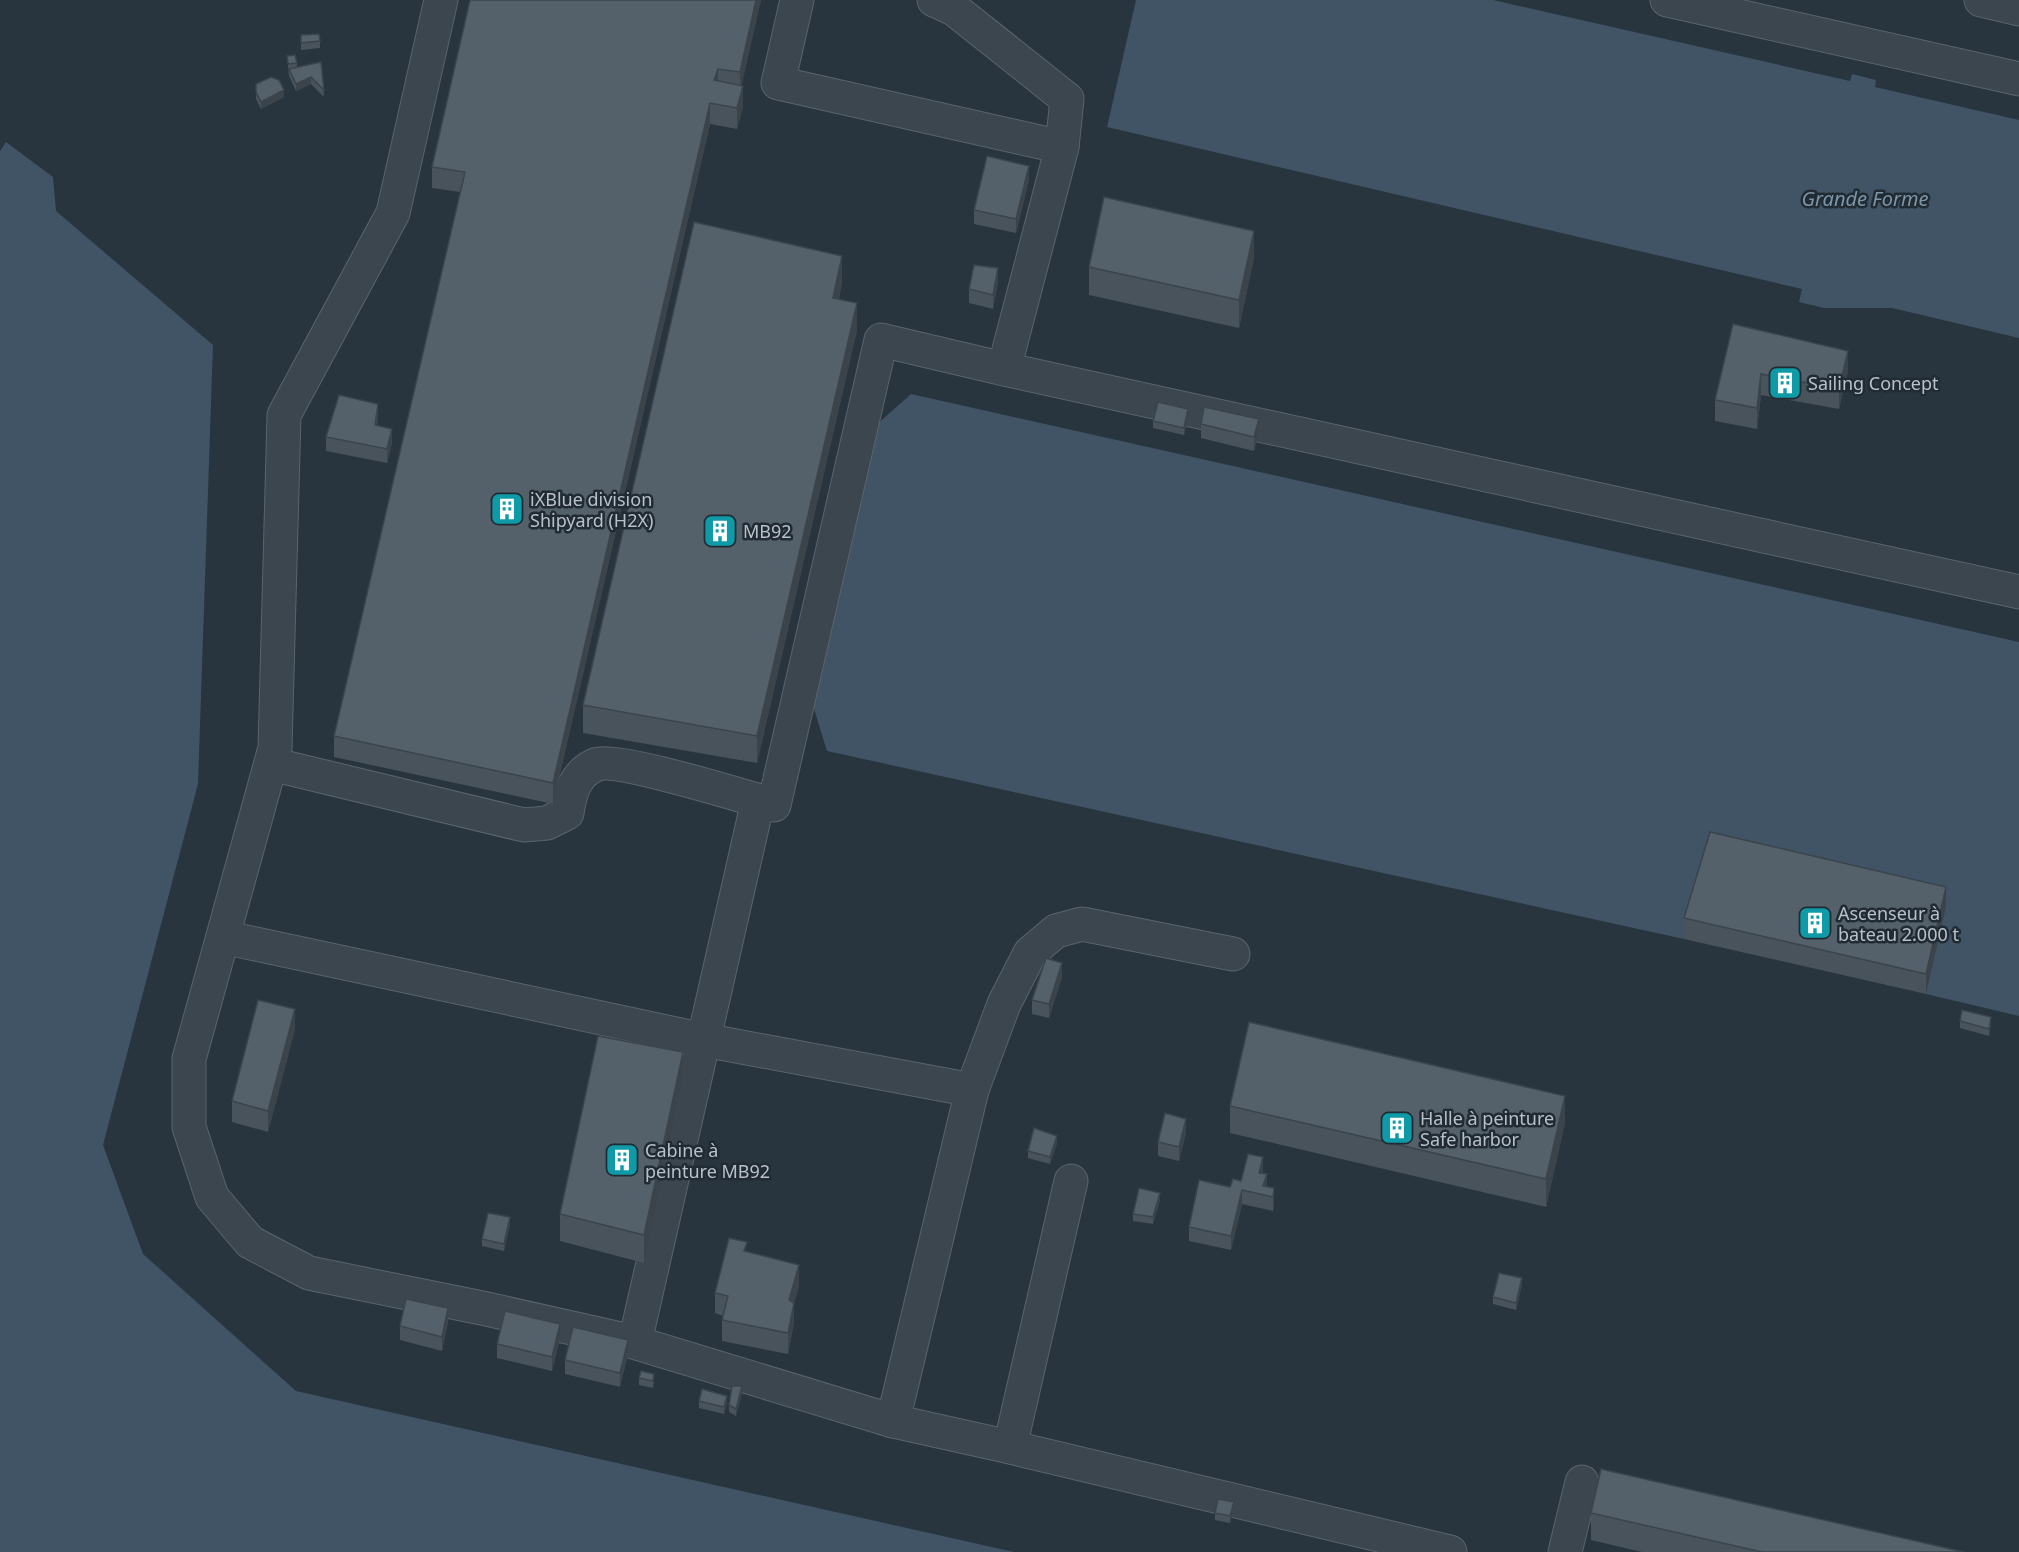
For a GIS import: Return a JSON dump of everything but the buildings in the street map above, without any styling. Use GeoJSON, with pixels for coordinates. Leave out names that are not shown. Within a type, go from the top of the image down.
{"type":"FeatureCollection","features":[{"type":"Feature","properties":{"kind":"lane"},"geometry":{"type":"LineString","coordinates":[[441,0],[393,213],[284,415],[275,748],[189,1059],[189,1127],[212,1197],[250,1242],[309,1273],[635,1342],[893,1421],[1450,1552]]}},
{"type":"Feature","properties":{"kind":"lane"},"geometry":{"type":"LineString","coordinates":[[797,0],[778,83],[1062,147]]}},
{"type":"Feature","properties":{"kind":"lane"},"geometry":{"type":"LineString","coordinates":[[934,0],[954,9],[1067,99],[1062,147],[1004,369]]}},
{"type":"Feature","properties":{"kind":"lane"},"geometry":{"type":"LineString","coordinates":[[1667,0],[2019,79]]}},
{"type":"Feature","properties":{"kind":"lane"},"geometry":{"type":"LineString","coordinates":[[1981,0],[2019,9]]}},
{"type":"Feature","properties":{"kind":"lane"},"geometry":{"type":"LineString","coordinates":[[271,764],[524,825],[547,823],[567,813],[571,791],[582,772],[598,763],[625,764],[774,805],[881,340],[2019,592]]}},
{"type":"Feature","properties":{"kind":"lane"},"geometry":{"type":"LineString","coordinates":[[635,1342],[758,801]]}},
{"type":"Feature","properties":{"kind":"lane"},"geometry":{"type":"LineString","coordinates":[[893,1421],[972,1090],[1004,1004],[1030,953],[1056,932],[1083,924],[1233,954]]}},
{"type":"Feature","properties":{"kind":"lane"},"geometry":{"type":"LineString","coordinates":[[223,937],[704,1040],[972,1090]]}},
{"type":"Feature","properties":{"kind":"lane"},"geometry":{"type":"LineString","coordinates":[[1010,1447],[1071,1181]]}},
{"type":"Feature","properties":{"kind":"lane"},"geometry":{"type":"LineString","coordinates":[[1566,1552],[1582,1482]]}},
{"type":"Feature","properties":{"kind":"water","name":"Grande Forme"},"geometry":{"type":"Polygon","coordinates":[[[1136,0],[1493,0],[1850,81],[1852,74],[1876,80],[1875,87],[2019,120],[2019,338],[1892,308],[1824,308],[1799,302],[1802,289],[1107,127],[1136,0]]]}},
{"type":"Feature","properties":{"kind":"water"},"geometry":{"type":"Polygon","coordinates":[[[6,142],[53,177],[56,211],[213,345],[198,784],[103,1145],[143,1254],[296,1391],[1014,1552],[0,1552],[0,151],[6,142]]]}},
{"type":"Feature","properties":{"kind":"water"},"geometry":{"type":"Polygon","coordinates":[[[911,394],[2019,642],[2019,1016],[1926,994],[1710,852],[1684,939],[827,751],[811,699],[875,426],[911,394]]]}},
{"type":"Feature","properties":{"kind":"place","name":"Sailing Concept"},"geometry":{"type":"Point","coordinates":[1785,383]}},
{"type":"Feature","properties":{"kind":"place","name":"iXBlue division Shipyard (H2X)"},"geometry":{"type":"Point","coordinates":[507,509]}},
{"type":"Feature","properties":{"kind":"place","name":"MB92"},"geometry":{"type":"Point","coordinates":[720,531]}},
{"type":"Feature","properties":{"kind":"place","name":"Ascenseur à bateau 2.000 t"},"geometry":{"type":"Point","coordinates":[1815,923]}},
{"type":"Feature","properties":{"kind":"place","name":"Halle à peinture Safe harbor"},"geometry":{"type":"Point","coordinates":[1397,1128]}},
{"type":"Feature","properties":{"kind":"place","name":"Cabine à peinture MB92"},"geometry":{"type":"Point","coordinates":[622,1160]}}]}
